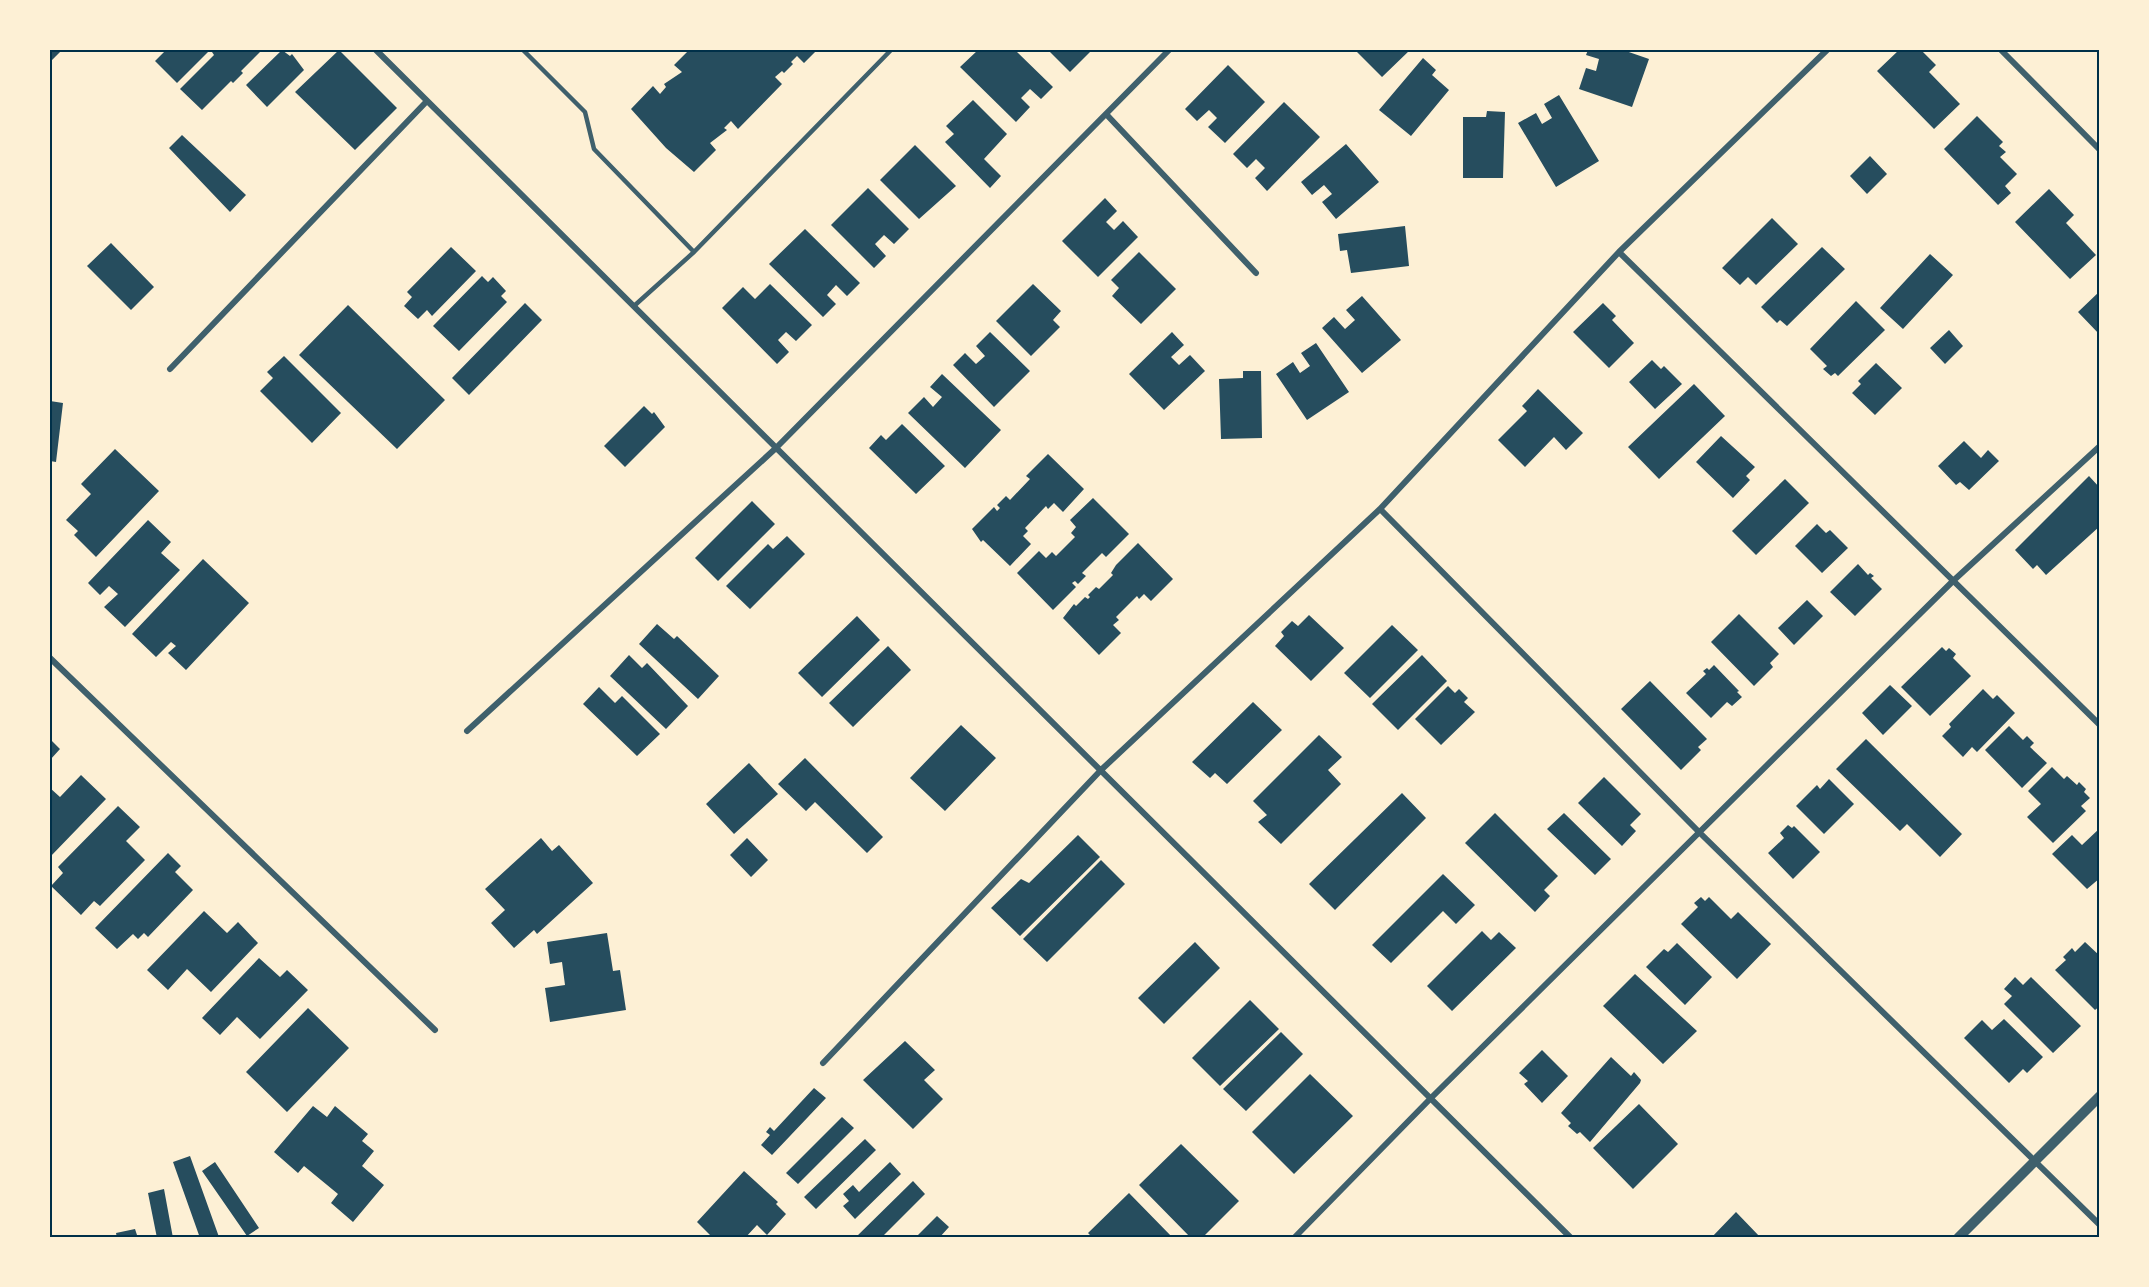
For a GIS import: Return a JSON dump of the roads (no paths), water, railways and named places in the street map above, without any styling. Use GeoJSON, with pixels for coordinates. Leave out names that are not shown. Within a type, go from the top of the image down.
{"type":"FeatureCollection","features":[{"type":"Feature","properties":{"kind":"street"},"geometry":{"type":"LineString","coordinates":[[376,50],[1571,1238]]}},
{"type":"Feature","properties":{"kind":"street"},"geometry":{"type":"LineString","coordinates":[[468,731],[776,448],[1169,50]]}},
{"type":"Feature","properties":{"kind":"street"},"geometry":{"type":"LineString","coordinates":[[823,1063],[1101,770],[1380,508],[1619,252],[1827,50]]}},
{"type":"Feature","properties":{"kind":"street"},"geometry":{"type":"LineString","coordinates":[[2001,50],[2100,150]]}},
{"type":"Feature","properties":{"kind":"street"},"geometry":{"type":"LineString","coordinates":[[170,369],[428,101]]}},
{"type":"Feature","properties":{"kind":"street"},"geometry":{"type":"LineString","coordinates":[[1106,114],[1256,273]]}},
{"type":"Feature","properties":{"kind":"street"},"geometry":{"type":"LineString","coordinates":[[1619,252],[2100,725]]}},
{"type":"Feature","properties":{"kind":"street"},"geometry":{"type":"LineString","coordinates":[[1294,1238],[1431,1098],[1953,581],[2100,446]]}},
{"type":"Feature","properties":{"kind":"street"},"geometry":{"type":"LineString","coordinates":[[1380,508],[1699,832],[2100,1225]]}},
{"type":"Feature","properties":{"kind":"street"},"geometry":{"type":"LineString","coordinates":[[50,658],[435,1030]]}},
{"type":"Feature","properties":{"kind":"street"},"geometry":{"type":"LineString","coordinates":[[1958,1238],[2100,1096]]}},
{"type":"Feature","properties":{"kind":"lane"},"geometry":{"type":"LineString","coordinates":[[523,50],[585,112],[594,149],[694,252]]}},
{"type":"Feature","properties":{"kind":"lane"},"geometry":{"type":"LineString","coordinates":[[634,306],[694,252],[891,50]]}}]}
